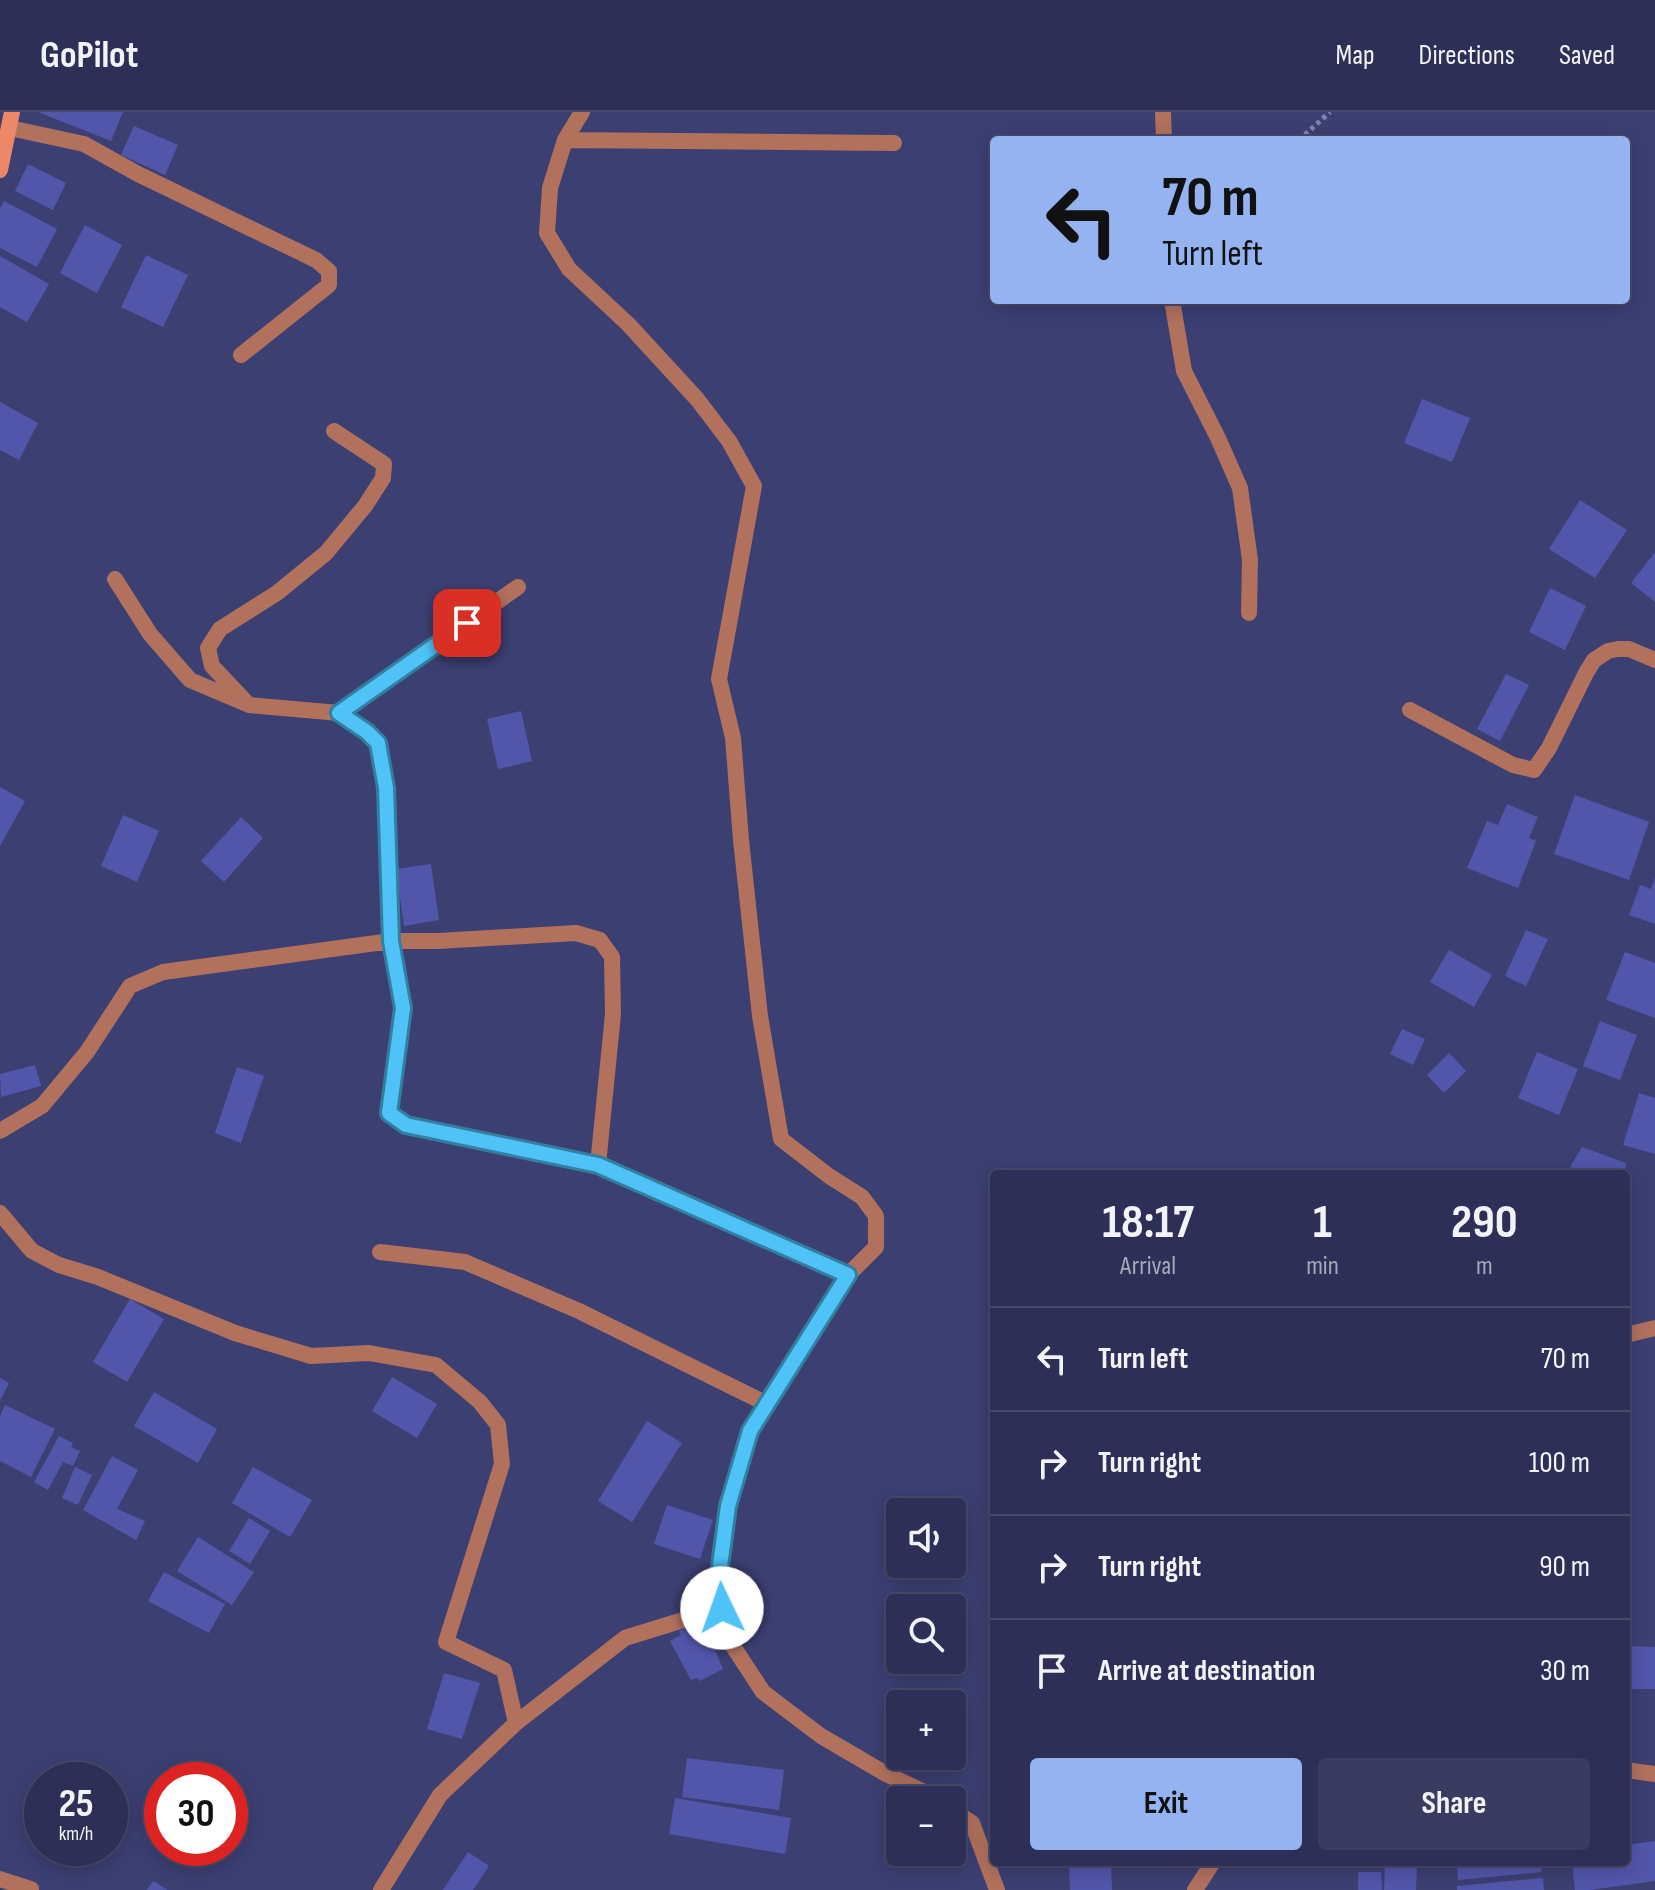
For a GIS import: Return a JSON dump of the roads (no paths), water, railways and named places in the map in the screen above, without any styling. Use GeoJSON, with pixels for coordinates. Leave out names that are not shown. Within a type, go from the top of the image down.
{"type":"FeatureCollection","features":[{"type":"Feature","properties":{"kind":"main road"},"geometry":{"type":"LineString","coordinates":[[0,170],[11,120]]}},
{"type":"Feature","properties":{"kind":"street"},"geometry":{"type":"LineString","coordinates":[[582,112],[565,140],[550,188],[547,233],[569,269],[628,324],[697,399],[729,441],[754,486],[719,679],[733,738],[760,1016],[781,1139],[862,1197],[876,1216],[876,1247],[848,1275],[750,1431],[728,1506],[717,1589],[727,1637],[763,1692],[821,1736],[911,1786]]}},
{"type":"Feature","properties":{"kind":"street"},"geometry":{"type":"LineString","coordinates":[[1163,112],[1164,136]]}},
{"type":"Feature","properties":{"kind":"street"},"geometry":{"type":"LineString","coordinates":[[11,120],[84,144],[138,174],[316,260],[329,271],[329,285],[241,355]]}},
{"type":"Feature","properties":{"kind":"street"},"geometry":{"type":"LineString","coordinates":[[565,140],[894,143]]}},
{"type":"Feature","properties":{"kind":"street"},"geometry":{"type":"LineString","coordinates":[[1172,304],[1184,371],[1240,488],[1250,560],[1249,613]]}},
{"type":"Feature","properties":{"kind":"street"},"geometry":{"type":"LineString","coordinates":[[249,705],[212,666],[208,648],[220,629],[277,593],[326,553],[365,506],[383,478],[384,464],[334,431]]}},
{"type":"Feature","properties":{"kind":"street"},"geometry":{"type":"LineString","coordinates":[[115,579],[150,634],[190,680],[249,705],[339,713],[378,743],[386,788],[391,941],[403,1008],[389,1113],[406,1125],[598,1165],[848,1275]]}},
{"type":"Feature","properties":{"kind":"street"},"geometry":{"type":"LineString","coordinates":[[339,713],[518,587]]}},
{"type":"Feature","properties":{"kind":"street"},"geometry":{"type":"LineString","coordinates":[[1410,710],[1513,765],[1534,770],[1549,748],[1594,660],[1608,651],[1629,649],[1655,660]]}},
{"type":"Feature","properties":{"kind":"street"},"geometry":{"type":"LineString","coordinates":[[0,1131],[42,1106],[87,1052],[130,986],[163,972],[391,941],[576,933],[600,940],[612,957],[613,1014],[598,1165]]}},
{"type":"Feature","properties":{"kind":"street"},"geometry":{"type":"LineString","coordinates":[[0,1213],[32,1251],[59,1265],[98,1277],[235,1333],[311,1356],[369,1353],[436,1365],[480,1402],[498,1425],[502,1464],[446,1642],[504,1670],[516,1723]]}},
{"type":"Feature","properties":{"kind":"street"},"geometry":{"type":"LineString","coordinates":[[380,1252],[465,1262],[579,1311],[767,1404]]}},
{"type":"Feature","properties":{"kind":"street"},"geometry":{"type":"LineString","coordinates":[[1630,1334],[1655,1328]]}},
{"type":"Feature","properties":{"kind":"street"},"geometry":{"type":"LineString","coordinates":[[381,1890],[440,1795],[516,1723],[625,1638],[722,1608]]}},
{"type":"Feature","properties":{"kind":"street"},"geometry":{"type":"LineString","coordinates":[[1630,1771],[1655,1775]]}},
{"type":"Feature","properties":{"kind":"street"},"geometry":{"type":"LineString","coordinates":[[966,1819],[972,1823],[997,1890]]}},
{"type":"Feature","properties":{"kind":"street"},"geometry":{"type":"LineString","coordinates":[[1195,1890],[1210,1866]]}},
{"type":"Feature","properties":{"kind":"street"},"geometry":{"type":"LineString","coordinates":[[0,1879],[31,1889]]}}]}
